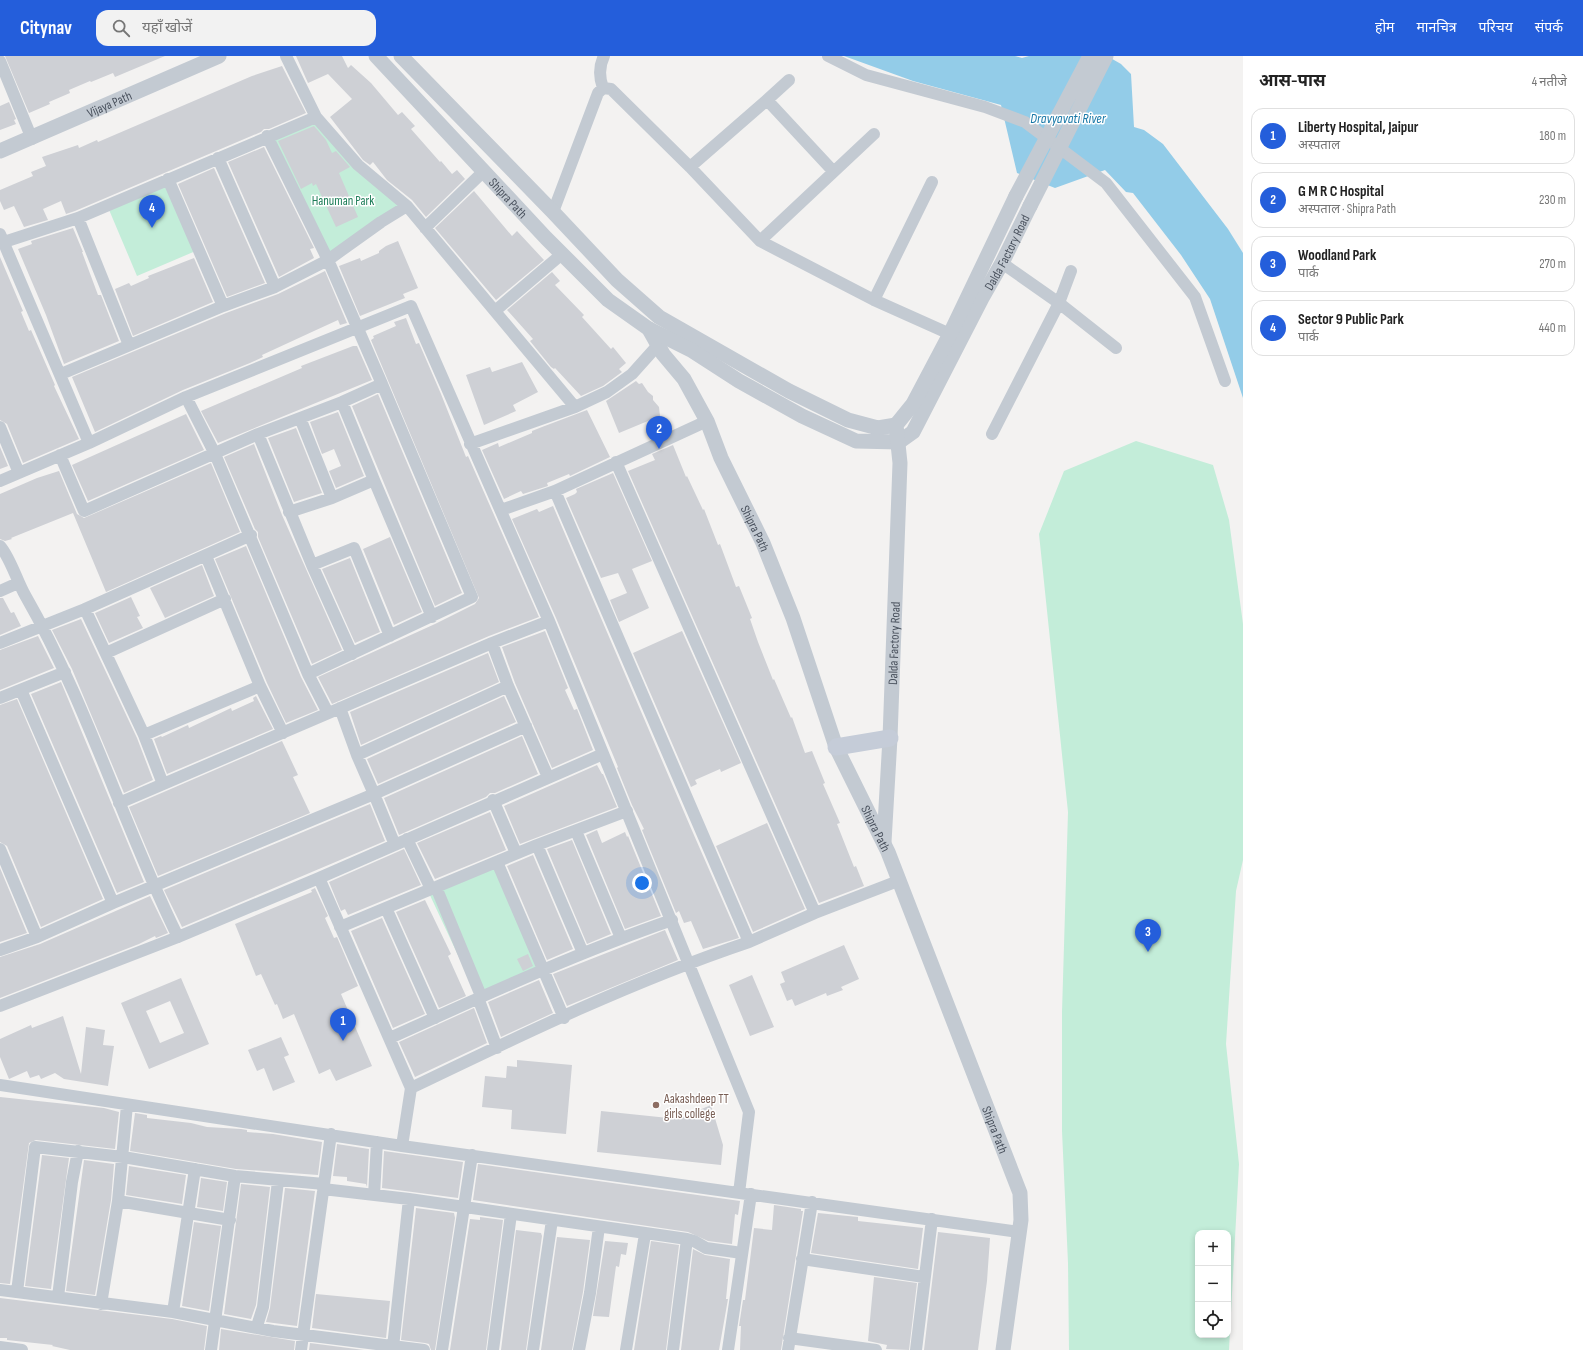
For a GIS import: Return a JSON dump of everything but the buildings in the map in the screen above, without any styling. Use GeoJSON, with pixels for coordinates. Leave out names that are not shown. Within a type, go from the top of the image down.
{"type":"FeatureCollection","features":[{"type":"Feature","properties":{"kind":"main road"},"geometry":{"type":"LineString","coordinates":[[836,747],[890,738]]}},
{"type":"Feature","properties":{"kind":"street","name":"Vijaya Path"},"geometry":{"type":"LineString","coordinates":[[0,151],[32,139],[219,56]]}},
{"type":"Feature","properties":{"kind":"street"},"geometry":{"type":"LineString","coordinates":[[286,56],[316,117],[358,165],[408,206],[575,407]]}},
{"type":"Feature","properties":{"kind":"street","name":"Shipra Path"},"geometry":{"type":"LineString","coordinates":[[376,56],[562,254],[608,300],[649,329],[658,345],[684,379],[707,420],[721,458],[766,550],[793,618],[836,747],[884,844],[1020,1193],[1021,1220],[1003,1350]]}},
{"type":"Feature","properties":{"kind":"street","name":"Shipra Path"},"geometry":{"type":"LineString","coordinates":[[401,56],[425,78],[617,280],[650,310],[703,344],[789,391],[848,420],[878,428],[896,426]]}},
{"type":"Feature","properties":{"kind":"street"},"geometry":{"type":"LineString","coordinates":[[603,88],[600,80],[600,70],[604,56]]}},
{"type":"Feature","properties":{"kind":"street"},"geometry":{"type":"LineString","coordinates":[[828,56],[866,75],[986,107],[1025,122],[1106,183],[1195,297],[1225,381]]}},
{"type":"Feature","properties":{"kind":"street","name":"Dalda Factory Road"},"geometry":{"type":"LineString","coordinates":[[884,844],[890,738],[900,463],[899,442],[896,426],[913,404],[950,334],[1016,196],[1090,56]]}},
{"type":"Feature","properties":{"kind":"street","name":"Dalda Factory Road"},"geometry":{"type":"LineString","coordinates":[[899,442],[913,432],[982,298],[1002,263],[1106,56]]}},
{"type":"Feature","properties":{"kind":"street"},"geometry":{"type":"LineString","coordinates":[[0,61],[32,139]]}},
{"type":"Feature","properties":{"kind":"street"},"geometry":{"type":"LineString","coordinates":[[690,167],[789,80]]}},
{"type":"Feature","properties":{"kind":"street"},"geometry":{"type":"LineString","coordinates":[[553,212],[588,115],[598,93],[603,88]]}},
{"type":"Feature","properties":{"kind":"street"},"geometry":{"type":"LineString","coordinates":[[603,88],[611,89],[690,167],[760,241],[874,300],[950,334]]}},
{"type":"Feature","properties":{"kind":"street"},"geometry":{"type":"LineString","coordinates":[[767,100],[833,171]]}},
{"type":"Feature","properties":{"kind":"street"},"geometry":{"type":"LineString","coordinates":[[89,443],[2,238],[78,218],[267,136],[316,117]]}},
{"type":"Feature","properties":{"kind":"street"},"geometry":{"type":"LineString","coordinates":[[760,241],[874,134]]}},
{"type":"Feature","properties":{"kind":"street"},"geometry":{"type":"LineString","coordinates":[[267,136],[328,260],[472,597],[308,674]]}},
{"type":"Feature","properties":{"kind":"street"},"geometry":{"type":"LineString","coordinates":[[218,158],[275,287]]}},
{"type":"Feature","properties":{"kind":"street"},"geometry":{"type":"LineString","coordinates":[[425,228],[484,171]]}},
{"type":"Feature","properties":{"kind":"street"},"geometry":{"type":"LineString","coordinates":[[168,179],[223,306]]}},
{"type":"Feature","properties":{"kind":"street"},"geometry":{"type":"LineString","coordinates":[[874,300],[932,182]]}},
{"type":"Feature","properties":{"kind":"street"},"geometry":{"type":"LineString","coordinates":[[61,374],[223,306],[275,287],[328,260],[381,222],[408,206]]}},
{"type":"Feature","properties":{"kind":"street"},"geometry":{"type":"LineString","coordinates":[[78,218],[129,345]]}},
{"type":"Feature","properties":{"kind":"street"},"geometry":{"type":"LineString","coordinates":[[495,311],[562,254]]}},
{"type":"Feature","properties":{"kind":"street"},"geometry":{"type":"LineString","coordinates":[[1002,263],[1059,303],[1116,348]]}},
{"type":"Feature","properties":{"kind":"street"},"geometry":{"type":"LineString","coordinates":[[992,434],[1059,303],[1071,271]]}},
{"type":"Feature","properties":{"kind":"street"},"geometry":{"type":"LineString","coordinates":[[0,481],[18,472],[89,443],[186,397],[411,306],[470,444],[501,510],[549,621],[690,962],[749,1112],[738,1193]]}},
{"type":"Feature","properties":{"kind":"street"},"geometry":{"type":"LineString","coordinates":[[650,310],[649,329],[691,350],[739,381],[802,416],[856,441],[899,442]]}},
{"type":"Feature","properties":{"kind":"street"},"geometry":{"type":"LineString","coordinates":[[470,444],[575,407],[607,392],[632,374],[658,345]]}},
{"type":"Feature","properties":{"kind":"street"},"geometry":{"type":"LineString","coordinates":[[60,455],[84,511],[258,434],[342,402],[382,384]]}},
{"type":"Feature","properties":{"kind":"street"},"geometry":{"type":"LineString","coordinates":[[186,397],[215,454],[251,535],[308,674],[328,713]]}},
{"type":"Feature","properties":{"kind":"street"},"geometry":{"type":"LineString","coordinates":[[342,402],[432,617]]}},
{"type":"Feature","properties":{"kind":"street"},"geometry":{"type":"LineString","coordinates":[[300,418],[332,498]]}},
{"type":"Feature","properties":{"kind":"street"},"geometry":{"type":"LineString","coordinates":[[501,510],[555,490],[707,420]]}},
{"type":"Feature","properties":{"kind":"street"},"geometry":{"type":"LineString","coordinates":[[0,427],[18,472]]}},
{"type":"Feature","properties":{"kind":"street"},"geometry":{"type":"LineString","coordinates":[[258,434],[289,512],[352,654]]}},
{"type":"Feature","properties":{"kind":"street"},"geometry":{"type":"LineString","coordinates":[[616,462],[815,913]]}},
{"type":"Feature","properties":{"kind":"street"},"geometry":{"type":"LineString","coordinates":[[289,512],[332,498],[374,480]]}},
{"type":"Feature","properties":{"kind":"street"},"geometry":{"type":"LineString","coordinates":[[555,490],[749,942]]}},
{"type":"Feature","properties":{"kind":"street"},"geometry":{"type":"LineString","coordinates":[[0,643],[85,609],[251,535]]}},
{"type":"Feature","properties":{"kind":"street"},"geometry":{"type":"LineString","coordinates":[[0,546],[65,672],[154,887],[178,937]]}},
{"type":"Feature","properties":{"kind":"street"},"geometry":{"type":"LineString","coordinates":[[312,565],[354,548],[390,636]]}},
{"type":"Feature","properties":{"kind":"street"},"geometry":{"type":"LineString","coordinates":[[206,556],[260,686],[283,733]]}},
{"type":"Feature","properties":{"kind":"street"},"geometry":{"type":"LineString","coordinates":[[0,591],[18,583]]}},
{"type":"Feature","properties":{"kind":"street"},"geometry":{"type":"LineString","coordinates":[[106,653],[225,600]]}},
{"type":"Feature","properties":{"kind":"street"},"geometry":{"type":"LineString","coordinates":[[85,609],[144,735],[162,784]]}},
{"type":"Feature","properties":{"kind":"street"},"geometry":{"type":"LineString","coordinates":[[119,803],[492,643],[549,621]]}},
{"type":"Feature","properties":{"kind":"street"},"geometry":{"type":"LineString","coordinates":[[492,643],[508,686],[548,777]]}},
{"type":"Feature","properties":{"kind":"street"},"geometry":{"type":"LineString","coordinates":[[0,698],[65,672]]}},
{"type":"Feature","properties":{"kind":"street"},"geometry":{"type":"LineString","coordinates":[[144,735],[260,686]]}},
{"type":"Feature","properties":{"kind":"street"},"geometry":{"type":"LineString","coordinates":[[357,755],[508,686]]}},
{"type":"Feature","properties":{"kind":"street"},"geometry":{"type":"LineString","coordinates":[[22,690],[113,903]]}},
{"type":"Feature","properties":{"kind":"street"},"geometry":{"type":"LineString","coordinates":[[340,708],[357,755],[395,845]]}},
{"type":"Feature","properties":{"kind":"street"},"geometry":{"type":"LineString","coordinates":[[0,950],[37,937],[113,903],[374,794],[526,726]]}},
{"type":"Feature","properties":{"kind":"street"},"geometry":{"type":"LineString","coordinates":[[0,1006],[178,937],[319,878],[493,800],[603,754]]}},
{"type":"Feature","properties":{"kind":"street"},"geometry":{"type":"LineString","coordinates":[[493,800],[516,853]]}},
{"type":"Feature","properties":{"kind":"street"},"geometry":{"type":"LineString","coordinates":[[340,927],[516,853],[627,811]]}},
{"type":"Feature","properties":{"kind":"street"},"geometry":{"type":"LineString","coordinates":[[576,831],[621,938]]}},
{"type":"Feature","properties":{"kind":"street"},"geometry":{"type":"LineString","coordinates":[[408,839],[434,888],[479,997],[496,1048]]}},
{"type":"Feature","properties":{"kind":"street"},"geometry":{"type":"LineString","coordinates":[[537,845],[583,953]]}},
{"type":"Feature","properties":{"kind":"street"},"geometry":{"type":"LineString","coordinates":[[0,849],[37,937]]}},
{"type":"Feature","properties":{"kind":"street"},"geometry":{"type":"LineString","coordinates":[[496,862],[564,1018]]}},
{"type":"Feature","properties":{"kind":"street"},"geometry":{"type":"LineString","coordinates":[[319,878],[411,1088],[402,1146]]}},
{"type":"Feature","properties":{"kind":"street"},"geometry":{"type":"LineString","coordinates":[[411,1088],[496,1048],[690,962],[749,942],[815,913],[898,881]]}},
{"type":"Feature","properties":{"kind":"street"},"geometry":{"type":"LineString","coordinates":[[386,908],[434,1018]]}},
{"type":"Feature","properties":{"kind":"street"},"geometry":{"type":"LineString","coordinates":[[390,1038],[542,970],[621,938],[672,920]]}},
{"type":"Feature","properties":{"kind":"street"},"geometry":{"type":"LineString","coordinates":[[0,1085],[331,1134],[402,1146],[1019,1232]]}},
{"type":"Feature","properties":{"kind":"street"},"geometry":{"type":"LineString","coordinates":[[101,1304],[118,1201],[127,1104]]}},
{"type":"Feature","properties":{"kind":"street"},"geometry":{"type":"LineString","coordinates":[[301,1350],[331,1134]]}},
{"type":"Feature","properties":{"kind":"street"},"geometry":{"type":"LineString","coordinates":[[374,1194],[377,1142]]}},
{"type":"Feature","properties":{"kind":"street"},"geometry":{"type":"LineString","coordinates":[[17,1292],[35,1147],[123,1157],[235,1176],[324,1186],[687,1239],[706,1248],[742,1252]]}},
{"type":"Feature","properties":{"kind":"street"},"geometry":{"type":"LineString","coordinates":[[58,1297],[72,1182],[78,1151]]}},
{"type":"Feature","properties":{"kind":"street"},"geometry":{"type":"LineString","coordinates":[[442,1350],[472,1155]]}},
{"type":"Feature","properties":{"kind":"street"},"geometry":{"type":"LineString","coordinates":[[174,1312],[195,1169]]}},
{"type":"Feature","properties":{"kind":"street"},"geometry":{"type":"LineString","coordinates":[[211,1350],[235,1176]]}},
{"type":"Feature","properties":{"kind":"street"},"geometry":{"type":"LineString","coordinates":[[257,1326],[263,1307],[278,1181]]}},
{"type":"Feature","properties":{"kind":"street"},"geometry":{"type":"LineString","coordinates":[[728,1350],[752,1194]]}},
{"type":"Feature","properties":{"kind":"street"},"geometry":{"type":"LineString","coordinates":[[393,1347],[409,1199]]}},
{"type":"Feature","properties":{"kind":"street"},"geometry":{"type":"LineString","coordinates":[[118,1201],[230,1220]]}},
{"type":"Feature","properties":{"kind":"street"},"geometry":{"type":"LineString","coordinates":[[812,1202],[789,1344],[876,1350]]}},
{"type":"Feature","properties":{"kind":"street"},"geometry":{"type":"LineString","coordinates":[[493,1350],[511,1214]]}},
{"type":"Feature","properties":{"kind":"street"},"geometry":{"type":"LineString","coordinates":[[916,1350],[932,1219]]}},
{"type":"Feature","properties":{"kind":"street"},"geometry":{"type":"LineString","coordinates":[[533,1350],[552,1220]]}},
{"type":"Feature","properties":{"kind":"street"},"geometry":{"type":"LineString","coordinates":[[579,1350],[590,1293],[599,1227]]}},
{"type":"Feature","properties":{"kind":"street"},"geometry":{"type":"LineString","coordinates":[[626,1350],[645,1234]]}},
{"type":"Feature","properties":{"kind":"street"},"geometry":{"type":"LineString","coordinates":[[673,1350],[687,1239]]}},
{"type":"Feature","properties":{"kind":"street"},"geometry":{"type":"LineString","coordinates":[[802,1259],[924,1277]]}},
{"type":"Feature","properties":{"kind":"street"},"geometry":{"type":"LineString","coordinates":[[0,1290],[101,1304],[174,1312],[303,1335],[424,1350]]}},
{"type":"Feature","properties":{"kind":"street"},"geometry":{"type":"LineString","coordinates":[[0,1347],[22,1350]]}},
{"type":"Feature","properties":{"kind":"green space","name":"Hanuman Park"},"geometry":{"type":"Polygon","coordinates":[[[316,117],[407,206],[328,260],[267,136],[316,117]]]}},
{"type":"Feature","properties":{"kind":"green space"},"geometry":{"type":"Polygon","coordinates":[[[168,179],[198,250],[137,276],[107,205],[168,179]]]}},
{"type":"Feature","properties":{"kind":"green space"},"geometry":{"type":"Polygon","coordinates":[[[1136,441],[1213,465],[1229,520],[1243,624],[1243,860],[1236,891],[1226,1044],[1239,1164],[1231,1313],[1231,1230],[1195,1230],[1195,1338],[1230,1338],[1229,1350],[1069,1350],[1068,1263],[1062,1131],[1062,1012],[1068,812],[1039,534],[1064,471],[1136,441]]]}},
{"type":"Feature","properties":{"kind":"green space"},"geometry":{"type":"Polygon","coordinates":[[[502,859],[546,968],[478,998],[428,891],[502,859]]]}},
{"type":"Feature","properties":{"kind":"water","name":"Dravyavati River"},"geometry":{"type":"Polygon","coordinates":[[[844,56],[1015,56],[1022,58],[1029,56],[1107,56],[1121,64],[1131,74],[1134,127],[1144,130],[1163,144],[1228,229],[1243,253],[1243,398],[1210,299],[1181,255],[1133,193],[1126,192],[1105,170],[1055,188],[1017,173],[1001,105],[913,81],[844,56]]]}},
{"type":"Feature","properties":{"kind":"place","name":"Sector 9 Public Park"},"geometry":{"type":"Point","coordinates":[152,228]}},
{"type":"Feature","properties":{"kind":"place","name":"G M R C Hospital"},"geometry":{"type":"Point","coordinates":[659,449]}},
{"type":"Feature","properties":{"kind":"place","name":"Woodland Park"},"geometry":{"type":"Point","coordinates":[1148,952]}},
{"type":"Feature","properties":{"kind":"place","name":"Liberty Hospital, Jaipur"},"geometry":{"type":"Point","coordinates":[343,1041]}},
{"type":"Feature","properties":{"kind":"place","name":"Aakashdeep TT girls college"},"geometry":{"type":"Point","coordinates":[656,1105]}}]}
